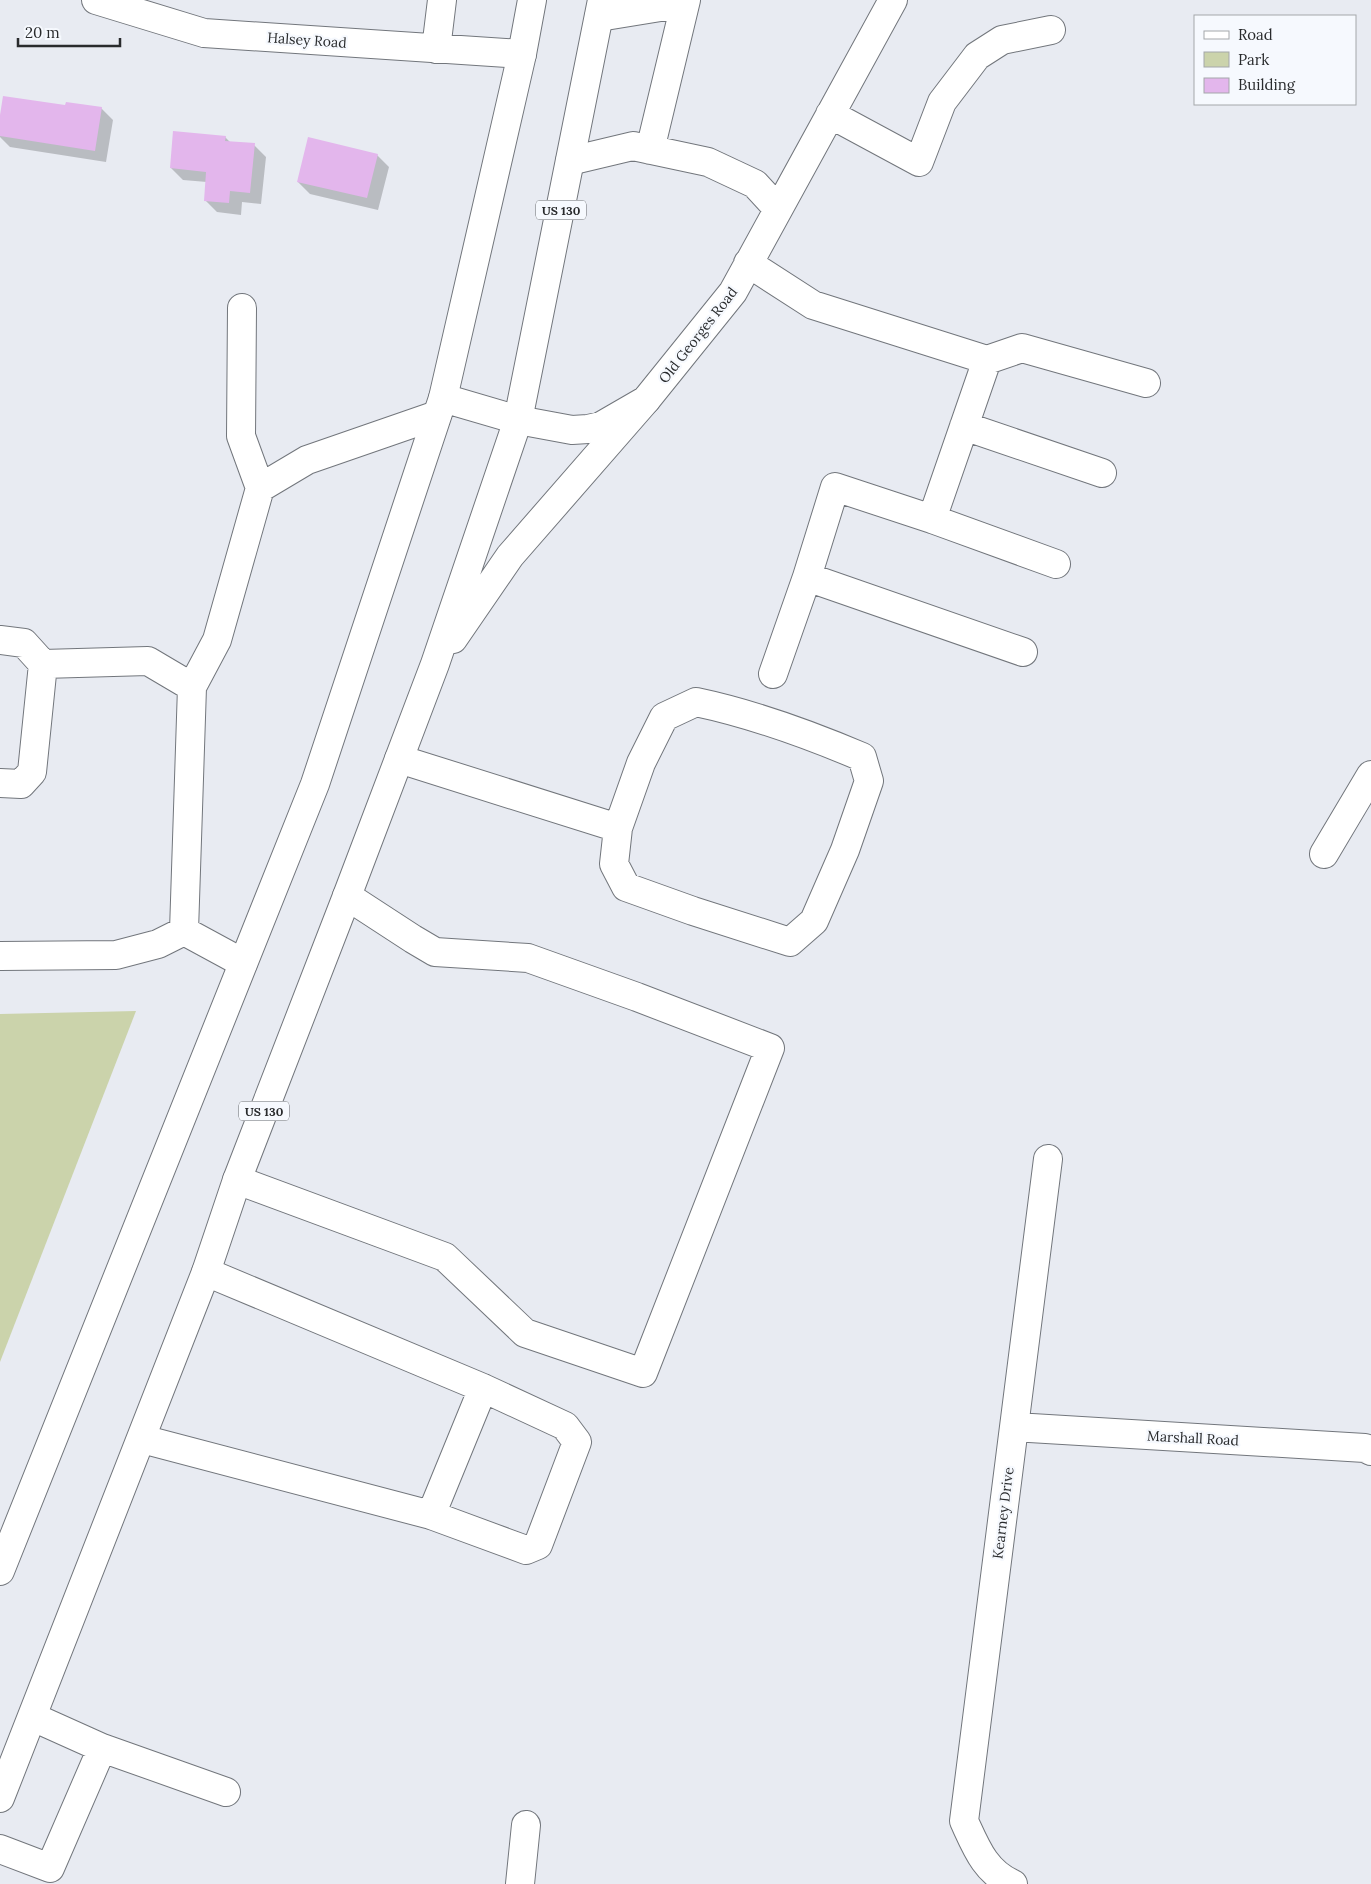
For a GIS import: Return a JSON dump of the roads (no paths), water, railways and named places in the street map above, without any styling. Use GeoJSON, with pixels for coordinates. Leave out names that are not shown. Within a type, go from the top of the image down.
{"type":"FeatureCollection","features":[{"type":"Feature","properties":{"kind":"main road","name":"Halsey Road"},"geometry":{"type":"LineString","coordinates":[[96,0],[204,33],[522,54]]}},
{"type":"Feature","properties":{"kind":"main road"},"geometry":{"type":"LineString","coordinates":[[436,48],[442,0]]}},
{"type":"Feature","properties":{"kind":"main road"},"geometry":{"type":"LineString","coordinates":[[1,1566],[315,784],[440,406],[522,54],[532,0]]}},
{"type":"Feature","properties":{"kind":"main road","name":"Old Georges Road"},"geometry":{"type":"LineString","coordinates":[[440,406],[572,430],[601,426],[646,400],[733,292],[893,0]]}},
{"type":"Feature","properties":{"kind":"main road"},"geometry":{"type":"LineString","coordinates":[[600,8],[685,2],[650,150]]}},
{"type":"Feature","properties":{"kind":"main road","name":"US 130"},"geometry":{"type":"LineString","coordinates":[[0,1798],[142,1439],[206,1272],[237,1180],[435,664],[518,420],[600,8]]}},
{"type":"Feature","properties":{"kind":"main road"},"geometry":{"type":"LineString","coordinates":[[830,114],[918,162],[942,102],[977,56],[1002,40],[1051,30]]}},
{"type":"Feature","properties":{"kind":"main road"},"geometry":{"type":"LineString","coordinates":[[570,161],[633,146],[708,162],[755,184],[778,209]]}},
{"type":"Feature","properties":{"kind":"main road"},"geometry":{"type":"LineString","coordinates":[[748,263],[813,305],[987,360],[1022,348],[1146,383]]}},
{"type":"Feature","properties":{"kind":"main road"},"geometry":{"type":"LineString","coordinates":[[184,931],[192,687],[217,640],[260,488],[241,436],[242,308]]}},
{"type":"Feature","properties":{"kind":"main road"},"geometry":{"type":"LineString","coordinates":[[932,518],[987,360]]}},
{"type":"Feature","properties":{"kind":"main road"},"geometry":{"type":"LineString","coordinates":[[435,664],[510,556],[646,400]]}},
{"type":"Feature","properties":{"kind":"main road"},"geometry":{"type":"LineString","coordinates":[[260,488],[306,460],[440,406]]}},
{"type":"Feature","properties":{"kind":"main road"},"geometry":{"type":"LineString","coordinates":[[964,426],[1102,473]]}},
{"type":"Feature","properties":{"kind":"main road"},"geometry":{"type":"LineString","coordinates":[[774,674],[835,487],[932,518],[1056,564]]}},
{"type":"Feature","properties":{"kind":"main road"},"geometry":{"type":"LineString","coordinates":[[807,577],[1024,652]]}},
{"type":"Feature","properties":{"kind":"main road"},"geometry":{"type":"LineString","coordinates":[[0,640],[24,643],[43,664],[32,772],[22,784],[0,783]]}},
{"type":"Feature","properties":{"kind":"main road"},"geometry":{"type":"LineString","coordinates":[[43,664],[148,661],[192,687]]}},
{"type":"Feature","properties":{"kind":"main road"},"geometry":{"type":"LineString","coordinates":[[696,702],[733,710],[802,732],[862,757],[869,781],[845,850],[814,922],[790,942],[626,887],[614,864],[618,828],[641,762],[664,718],[696,702]]}},
{"type":"Feature","properties":{"kind":"main road"},"geometry":{"type":"LineString","coordinates":[[399,759],[618,828]]}},
{"type":"Feature","properties":{"kind":"main road"},"geometry":{"type":"LineString","coordinates":[[1324,854],[1371,774]]}},
{"type":"Feature","properties":{"kind":"main road"},"geometry":{"type":"LineString","coordinates":[[237,1180],[445,1257],[525,1333],[643,1373],[770,1048],[528,958],[435,952],[347,896]]}},
{"type":"Feature","properties":{"kind":"main road"},"geometry":{"type":"LineString","coordinates":[[184,931],[243,963]]}},
{"type":"Feature","properties":{"kind":"main road"},"geometry":{"type":"LineString","coordinates":[[0,956],[116,955],[158,944],[184,931]]}},
{"type":"Feature","properties":{"kind":"main road","name":"Kearney Drive"},"geometry":{"type":"LineString","coordinates":[[1013,1884],[1003,1880],[981,1858],[964,1821],[1048,1158]]}},
{"type":"Feature","properties":{"kind":"main road"},"geometry":{"type":"LineString","coordinates":[[142,1439],[431,1515],[526,1550],[538,1545],[578,1442],[565,1426],[483,1388],[206,1272]]}},
{"type":"Feature","properties":{"kind":"main road"},"geometry":{"type":"LineString","coordinates":[[431,1515],[483,1388]]}},
{"type":"Feature","properties":{"kind":"main road","name":"Marshall Road"},"geometry":{"type":"LineString","coordinates":[[1014,1427],[1364,1448],[1371,1451]]}},
{"type":"Feature","properties":{"kind":"main road"},"geometry":{"type":"LineString","coordinates":[[33,1717],[102,1748],[226,1792]]}},
{"type":"Feature","properties":{"kind":"main road"},"geometry":{"type":"LineString","coordinates":[[0,1849],[50,1868],[102,1748]]}},
{"type":"Feature","properties":{"kind":"main road"},"geometry":{"type":"LineString","coordinates":[[520,1884],[526,1825]]}}]}
